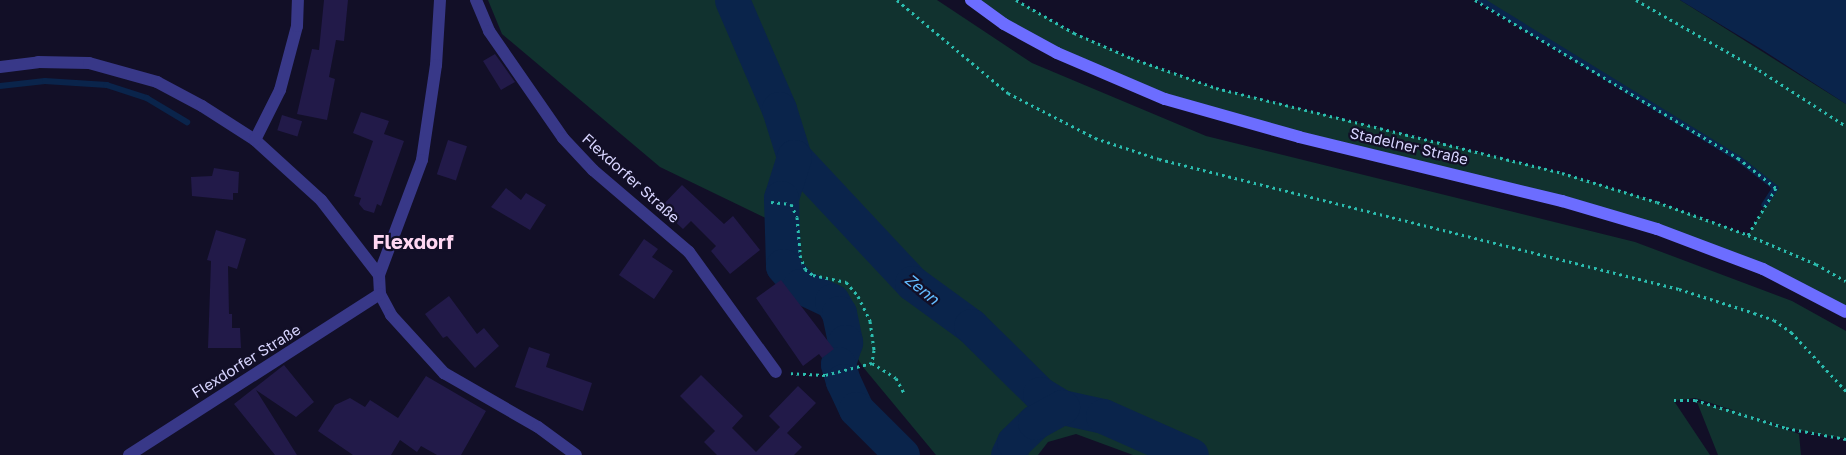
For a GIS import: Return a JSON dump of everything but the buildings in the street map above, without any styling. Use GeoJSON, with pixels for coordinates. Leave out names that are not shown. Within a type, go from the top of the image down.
{"type":"FeatureCollection","features":[{"type":"Feature","properties":{"kind":"main road","name":"Stadelner Straße"},"geometry":{"type":"LineString","coordinates":[[970,0],[1004,24],[1057,53],[1164,99],[1299,137],[1562,201],[1657,229],[1763,269],[1846,312]]}},
{"type":"Feature","properties":{"kind":"street"},"geometry":{"type":"LineString","coordinates":[[255,140],[280,90],[297,26],[298,0]]}},
{"type":"Feature","properties":{"kind":"street"},"geometry":{"type":"LineString","coordinates":[[440,0],[436,65],[422,160],[379,275],[380,294],[391,315],[444,373],[538,427],[576,455]]}},
{"type":"Feature","properties":{"kind":"street","name":"Flexdorfer Straße"},"geometry":{"type":"LineString","coordinates":[[476,0],[489,31],[563,138],[593,170],[689,252],[776,372]]}},
{"type":"Feature","properties":{"kind":"street"},"geometry":{"type":"LineString","coordinates":[[0,67],[38,62],[89,63],[157,82],[255,140],[322,200],[379,275]]}},
{"type":"Feature","properties":{"kind":"street","name":"Flexdorfer Straße"},"geometry":{"type":"LineString","coordinates":[[129,455],[380,294]]}},
{"type":"Feature","properties":{"kind":"path"},"geometry":{"type":"LineString","coordinates":[[897,0],[1008,93],[1095,138],[1160,160],[1679,289],[1754,313],[1774,320],[1791,332],[1846,391]]}},
{"type":"Feature","properties":{"kind":"path"},"geometry":{"type":"LineString","coordinates":[[1016,0],[1074,33],[1131,58],[1216,88],[1562,173],[1657,202],[1748,235],[1816,264],[1846,281]]}},
{"type":"Feature","properties":{"kind":"path"},"geometry":{"type":"LineString","coordinates":[[1475,0],[1738,158],[1776,188],[1748,235]]}},
{"type":"Feature","properties":{"kind":"path"},"geometry":{"type":"LineString","coordinates":[[1636,0],[1759,70],[1846,126]]}},
{"type":"Feature","properties":{"kind":"path"},"geometry":{"type":"LineString","coordinates":[[771,202],[791,204],[797,217],[800,255],[805,269],[812,275],[846,282],[858,296],[870,321],[874,350],[872,363]]}},
{"type":"Feature","properties":{"kind":"path"},"geometry":{"type":"LineString","coordinates":[[776,372],[825,375],[872,363],[896,378],[904,393]]}},
{"type":"Feature","properties":{"kind":"path"},"geometry":{"type":"LineString","coordinates":[[1674,400],[1695,400],[1786,428],[1846,439]]}},
{"type":"Feature","properties":{"kind":"green space"},"geometry":{"type":"Polygon","coordinates":[[[488,0],[937,0],[1032,63],[1206,136],[1635,242],[1792,301],[1846,331],[1846,439],[1786,428],[1748,415],[1799,434],[1801,455],[1718,455],[1697,402],[1739,412],[1695,398],[1674,401],[1710,455],[1133,455],[1076,434],[1048,442],[1038,455],[936,455],[863,367],[772,221],[660,167],[502,34],[488,0]]]}},
{"type":"Feature","properties":{"kind":"green space"},"geometry":{"type":"Polygon","coordinates":[[[971,0],[1016,0],[1074,33],[1131,58],[1216,88],[1562,173],[1657,202],[1748,235],[1775,188],[1738,158],[1481,0],[1680,0],[1846,104],[1846,312],[1657,229],[1299,137],[1115,79],[971,0]]]}},
{"type":"Feature","properties":{"kind":"water"},"geometry":{"type":"Polygon","coordinates":[[[1680,0],[1846,0],[1846,104],[1761,49],[1680,0]]]}},
{"type":"Feature","properties":{"kind":"waterway","name":"Zenn"},"geometry":{"type":"LineString","coordinates":[[732,0],[779,109],[794,157],[912,283],[971,326],[1040,394],[1062,407],[1103,416],[1191,455]]}},
{"type":"Feature","properties":{"kind":"waterway"},"geometry":{"type":"LineString","coordinates":[[1481,0],[1738,158],[1776,188],[1765,205]]}},
{"type":"Feature","properties":{"kind":"waterway"},"geometry":{"type":"LineString","coordinates":[[0,86],[45,81],[107,85],[147,98],[187,122]]}},
{"type":"Feature","properties":{"kind":"waterway","name":"Zenn"},"geometry":{"type":"LineString","coordinates":[[794,157],[781,198],[783,266],[800,286],[832,301],[839,313],[845,342],[838,364],[843,381],[856,409],[902,455]]}},
{"type":"Feature","properties":{"kind":"waterway","name":"Zenn"},"geometry":{"type":"LineString","coordinates":[[1008,455],[1014,442],[1035,422],[1062,407]]}},
{"type":"Feature","properties":{"kind":"district","name":"Flexdorf"},"geometry":{"type":"Point","coordinates":[413,241]}}]}
